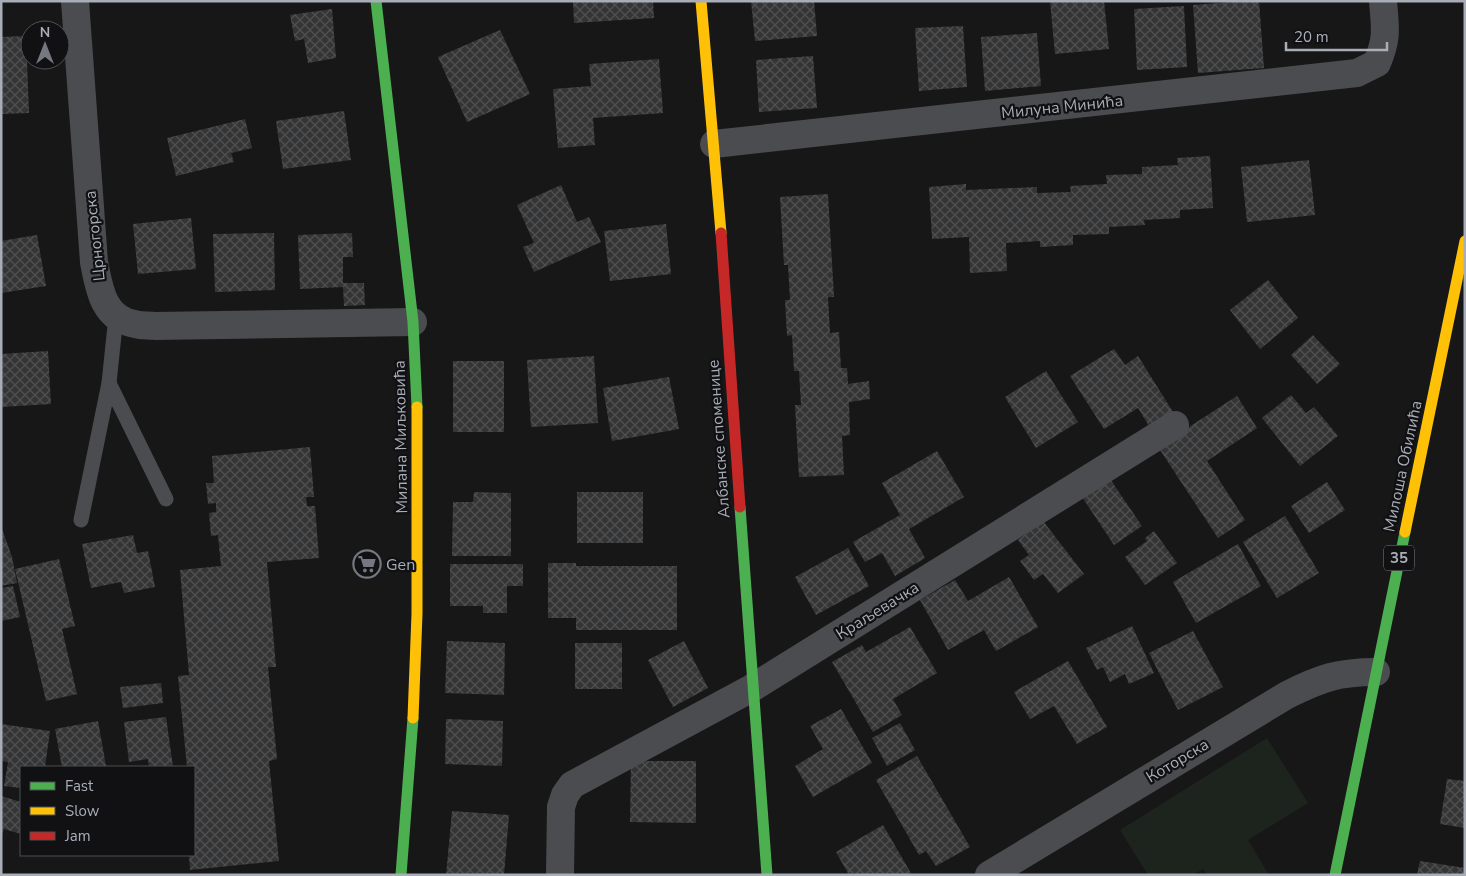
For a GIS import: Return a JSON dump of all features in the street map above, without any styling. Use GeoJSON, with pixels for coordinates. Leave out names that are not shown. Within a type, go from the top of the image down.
{"type":"FeatureCollection","features":[{"type":"Feature","properties":{"kind":"street","name":"Црногорска"},"geometry":{"type":"LineString","coordinates":[[75,1],[94,262],[103,301],[116,316]]}},
{"type":"Feature","properties":{"kind":"street","name":"Милана Миљковића"},"geometry":{"type":"LineString","coordinates":[[376,1],[413,322],[417,390],[417,614],[414,703],[401,875]]}},
{"type":"Feature","properties":{"kind":"street","name":"Албанске споменице"},"geometry":{"type":"LineString","coordinates":[[701,1],[714,144],[767,875]]}},
{"type":"Feature","properties":{"kind":"street","name":"Милуна Минића"},"geometry":{"type":"LineString","coordinates":[[714,144],[1356,73],[1377,63],[1383,50],[1386,35],[1382,1]]}},
{"type":"Feature","properties":{"kind":"street","name":"Милоша Обилића"},"geometry":{"type":"LineString","coordinates":[[1335,875],[1465,241]]}},
{"type":"Feature","properties":{"kind":"street"},"geometry":{"type":"LineString","coordinates":[[116,316],[133,324],[155,326],[413,322]]}},
{"type":"Feature","properties":{"kind":"street","name":"Краљевачка"},"geometry":{"type":"LineString","coordinates":[[560,875],[561,807],[565,795],[572,785],[752,688],[1176,425]]}},
{"type":"Feature","properties":{"kind":"street","name":"Которска"},"geometry":{"type":"LineString","coordinates":[[988,875],[1287,695],[1311,683],[1337,674],[1376,672]]}},
{"type":"Feature","properties":{"kind":"lane"},"geometry":{"type":"LineString","coordinates":[[81,520],[109,384],[116,316]]}},
{"type":"Feature","properties":{"kind":"lane"},"geometry":{"type":"LineString","coordinates":[[109,384],[166,499]]}},
{"type":"Feature","properties":{"kind":"shaded area"},"geometry":{"type":"Polygon","coordinates":[[[1267,738],[1308,803],[1248,840],[1269,875],[1207,875],[1203,869],[1193,875],[1148,875],[1120,830],[1267,738]]]}},
{"type":"Feature","properties":{"kind":"building"},"geometry":{"type":"Polygon","coordinates":[[[573,1],[653,1],[654,18],[574,23],[573,1]]]}},
{"type":"Feature","properties":{"kind":"building"},"geometry":{"type":"Polygon","coordinates":[[[751,1],[814,1],[817,36],[755,41],[751,1]]]}},
{"type":"Feature","properties":{"kind":"building"},"geometry":{"type":"Polygon","coordinates":[[[1050,1],[1104,1],[1109,49],[1055,54],[1050,1]]]}},
{"type":"Feature","properties":{"kind":"building"},"geometry":{"type":"Polygon","coordinates":[[[1259,1],[1264,68],[1198,73],[1193,5],[1259,1]]]}},
{"type":"Feature","properties":{"kind":"building"},"geometry":{"type":"Polygon","coordinates":[[[1184,6],[1187,67],[1137,70],[1134,9],[1184,6]]]}},
{"type":"Feature","properties":{"kind":"building"},"geometry":{"type":"Polygon","coordinates":[[[332,9],[336,58],[308,63],[304,39],[295,41],[290,15],[332,9]]]}},
{"type":"Feature","properties":{"kind":"building"},"geometry":{"type":"Polygon","coordinates":[[[963,26],[967,87],[919,91],[915,28],[963,26]]]}},
{"type":"Feature","properties":{"kind":"building"},"geometry":{"type":"Polygon","coordinates":[[[500,30],[530,94],[467,122],[438,57],[500,30]]]}},
{"type":"Feature","properties":{"kind":"building"},"geometry":{"type":"Polygon","coordinates":[[[1037,33],[1041,86],[985,91],[981,37],[1037,33]]]}},
{"type":"Feature","properties":{"kind":"building"},"geometry":{"type":"Polygon","coordinates":[[[20,36],[20,70],[27,70],[29,113],[1,114],[1,37],[20,36]]]}},
{"type":"Feature","properties":{"kind":"building"},"geometry":{"type":"Polygon","coordinates":[[[813,56],[817,108],[759,112],[756,60],[813,56]]]}},
{"type":"Feature","properties":{"kind":"building"},"geometry":{"type":"Polygon","coordinates":[[[659,59],[663,113],[593,118],[595,145],[558,148],[553,89],[591,86],[589,64],[659,59]]]}},
{"type":"Feature","properties":{"kind":"building"},"geometry":{"type":"Polygon","coordinates":[[[344,111],[351,160],[283,169],[276,121],[344,111]]]}},
{"type":"Feature","properties":{"kind":"building"},"geometry":{"type":"Polygon","coordinates":[[[245,119],[252,148],[231,153],[234,162],[176,176],[167,138],[245,119]]]}},
{"type":"Feature","properties":{"kind":"building"},"geometry":{"type":"Polygon","coordinates":[[[1210,156],[1213,208],[1180,210],[1180,218],[1144,220],[1145,225],[1109,227],[1109,234],[1073,235],[1073,245],[1040,247],[1040,241],[1006,243],[1007,271],[970,273],[969,237],[932,239],[929,187],[966,184],[966,190],[1037,187],[1037,193],[1071,192],[1070,186],[1107,184],[1106,175],[1142,174],[1142,167],[1178,165],[1177,158],[1210,156]]]}},
{"type":"Feature","properties":{"kind":"building"},"geometry":{"type":"Polygon","coordinates":[[[1309,160],[1315,215],[1247,222],[1241,167],[1309,160]]]}},
{"type":"Feature","properties":{"kind":"building"},"geometry":{"type":"Polygon","coordinates":[[[561,185],[577,222],[589,217],[601,242],[534,272],[523,247],[534,243],[517,205],[561,185]]]}},
{"type":"Feature","properties":{"kind":"building"},"geometry":{"type":"Polygon","coordinates":[[[828,194],[834,297],[828,297],[830,333],[839,332],[841,368],[847,368],[848,384],[869,381],[870,399],[849,402],[850,435],[842,436],[844,475],[799,477],[795,405],[801,405],[799,371],[794,371],[792,335],[787,336],[785,300],[790,300],[788,265],[784,265],[780,197],[828,194]]]}},
{"type":"Feature","properties":{"kind":"building"},"geometry":{"type":"Polygon","coordinates":[[[191,218],[196,269],[138,274],[133,224],[191,218]]]}},
{"type":"Feature","properties":{"kind":"building"},"geometry":{"type":"Polygon","coordinates":[[[666,224],[671,274],[610,281],[604,231],[666,224]]]}},
{"type":"Feature","properties":{"kind":"building"},"geometry":{"type":"Polygon","coordinates":[[[274,233],[275,290],[215,292],[213,234],[274,233]]]}},
{"type":"Feature","properties":{"kind":"building"},"geometry":{"type":"Polygon","coordinates":[[[352,233],[353,257],[343,257],[343,283],[364,283],[365,305],[344,306],[343,287],[300,289],[298,235],[352,233]]]}},
{"type":"Feature","properties":{"kind":"building"},"geometry":{"type":"Polygon","coordinates":[[[37,235],[46,286],[1,293],[1,241],[37,235]]]}},
{"type":"Feature","properties":{"kind":"building"},"geometry":{"type":"Polygon","coordinates":[[[1268,280],[1298,318],[1260,349],[1230,310],[1268,280]]]}},
{"type":"Feature","properties":{"kind":"building"},"geometry":{"type":"Polygon","coordinates":[[[1313,335],[1340,364],[1317,384],[1291,355],[1313,335]]]}},
{"type":"Feature","properties":{"kind":"building"},"geometry":{"type":"Polygon","coordinates":[[[1114,349],[1125,365],[1138,356],[1173,412],[1149,426],[1138,408],[1104,429],[1070,376],[1114,349]]]}},
{"type":"Feature","properties":{"kind":"building"},"geometry":{"type":"Polygon","coordinates":[[[48,351],[51,404],[1,407],[1,354],[48,351]]]}},
{"type":"Feature","properties":{"kind":"building"},"geometry":{"type":"Polygon","coordinates":[[[594,356],[598,423],[531,427],[527,360],[594,356]]]}},
{"type":"Feature","properties":{"kind":"building"},"geometry":{"type":"Polygon","coordinates":[[[453,361],[504,361],[504,432],[453,432],[453,361]]]}},
{"type":"Feature","properties":{"kind":"building"},"geometry":{"type":"Polygon","coordinates":[[[1046,371],[1078,422],[1036,448],[1005,397],[1046,371]]]}},
{"type":"Feature","properties":{"kind":"building"},"geometry":{"type":"Polygon","coordinates":[[[669,377],[679,429],[612,441],[603,388],[669,377]]]}},
{"type":"Feature","properties":{"kind":"building"},"geometry":{"type":"Polygon","coordinates":[[[1291,395],[1306,413],[1314,407],[1338,436],[1300,466],[1262,418],[1291,395]]]}},
{"type":"Feature","properties":{"kind":"building"},"geometry":{"type":"Polygon","coordinates":[[[1237,396],[1257,428],[1207,461],[1245,520],[1218,538],[1158,447],[1237,396]]]}},
{"type":"Feature","properties":{"kind":"building"},"geometry":{"type":"Polygon","coordinates":[[[310,447],[314,497],[306,497],[307,506],[315,506],[319,558],[267,562],[276,667],[268,667],[277,759],[269,761],[279,861],[190,870],[189,856],[195,856],[195,766],[187,766],[178,676],[189,675],[180,570],[221,566],[218,535],[211,536],[209,513],[216,512],[216,503],[208,504],[206,483],[214,483],[212,456],[310,447]]]}},
{"type":"Feature","properties":{"kind":"building"},"geometry":{"type":"Polygon","coordinates":[[[937,451],[964,497],[909,529],[925,558],[895,576],[882,553],[865,562],[853,542],[900,515],[882,483],[937,451]]]}},
{"type":"Feature","properties":{"kind":"building"},"geometry":{"type":"Polygon","coordinates":[[[1110,479],[1142,526],[1114,545],[1082,497],[1110,479]]]}},
{"type":"Feature","properties":{"kind":"building"},"geometry":{"type":"Polygon","coordinates":[[[1327,482],[1345,510],[1309,533],[1291,506],[1327,482]]]}},
{"type":"Feature","properties":{"kind":"building"},"geometry":{"type":"Polygon","coordinates":[[[474,492],[511,493],[511,556],[452,556],[453,502],[473,502],[474,492]]]}},
{"type":"Feature","properties":{"kind":"building"},"geometry":{"type":"Polygon","coordinates":[[[577,492],[643,492],[643,543],[577,543],[577,492]]]}},
{"type":"Feature","properties":{"kind":"building"},"geometry":{"type":"Polygon","coordinates":[[[1285,516],[1319,573],[1277,598],[1243,542],[1285,516]]]}},
{"type":"Feature","properties":{"kind":"building"},"geometry":{"type":"Polygon","coordinates":[[[1043,521],[1084,574],[1058,593],[1043,574],[1034,580],[1020,561],[1029,555],[1018,540],[1043,521]]]}},
{"type":"Feature","properties":{"kind":"building"},"geometry":{"type":"Polygon","coordinates":[[[1,526],[12,557],[17,583],[1,586],[1,526]]]}},
{"type":"Feature","properties":{"kind":"building"},"geometry":{"type":"Polygon","coordinates":[[[1154,531],[1177,563],[1145,585],[1125,557],[1147,541],[1145,538],[1154,531]]]}},
{"type":"Feature","properties":{"kind":"building"},"geometry":{"type":"Polygon","coordinates":[[[133,535],[137,553],[148,551],[155,587],[124,593],[121,582],[91,588],[82,544],[133,535]]]}},
{"type":"Feature","properties":{"kind":"building"},"geometry":{"type":"Polygon","coordinates":[[[1238,544],[1261,586],[1196,623],[1173,582],[1238,544]]]}},
{"type":"Feature","properties":{"kind":"building"},"geometry":{"type":"Polygon","coordinates":[[[848,548],[869,586],[816,615],[795,577],[848,548]]]}},
{"type":"Feature","properties":{"kind":"building"},"geometry":{"type":"Polygon","coordinates":[[[59,559],[75,626],[62,629],[77,694],[46,701],[15,569],[59,559]]]}},
{"type":"Feature","properties":{"kind":"building"},"geometry":{"type":"Polygon","coordinates":[[[548,563],[576,563],[576,566],[677,566],[677,630],[576,630],[576,618],[548,618],[548,563]]]}},
{"type":"Feature","properties":{"kind":"building"},"geometry":{"type":"Polygon","coordinates":[[[450,564],[523,564],[523,586],[507,586],[507,613],[483,613],[483,606],[450,606],[450,564]]]}},
{"type":"Feature","properties":{"kind":"building"},"geometry":{"type":"Polygon","coordinates":[[[1009,577],[1038,627],[996,651],[984,630],[948,650],[920,600],[955,580],[968,601],[1009,577]]]}},
{"type":"Feature","properties":{"kind":"building"},"geometry":{"type":"Polygon","coordinates":[[[13,586],[20,617],[1,621],[1,588],[13,586]]]}},
{"type":"Feature","properties":{"kind":"building"},"geometry":{"type":"Polygon","coordinates":[[[1132,626],[1154,673],[1129,684],[1125,674],[1110,682],[1103,667],[1097,670],[1086,648],[1132,626]]]}},
{"type":"Feature","properties":{"kind":"building"},"geometry":{"type":"Polygon","coordinates":[[[910,627],[937,673],[893,699],[902,715],[873,732],[832,662],[862,645],[866,652],[910,627]]]}},
{"type":"Feature","properties":{"kind":"building"},"geometry":{"type":"Polygon","coordinates":[[[1193,631],[1223,687],[1178,710],[1149,653],[1193,631]]]}},
{"type":"Feature","properties":{"kind":"building"},"geometry":{"type":"Polygon","coordinates":[[[447,641],[505,643],[504,695],[445,693],[447,641]]]}},
{"type":"Feature","properties":{"kind":"building"},"geometry":{"type":"Polygon","coordinates":[[[684,641],[708,688],[673,707],[648,660],[684,641]]]}},
{"type":"Feature","properties":{"kind":"building"},"geometry":{"type":"Polygon","coordinates":[[[575,643],[622,643],[622,689],[575,689],[575,643]]]}},
{"type":"Feature","properties":{"kind":"building"},"geometry":{"type":"Polygon","coordinates":[[[1068,661],[1107,727],[1077,744],[1054,706],[1030,719],[1014,692],[1068,661]]]}},
{"type":"Feature","properties":{"kind":"building"},"geometry":{"type":"Polygon","coordinates":[[[161,683],[163,703],[123,708],[120,687],[161,683]]]}},
{"type":"Feature","properties":{"kind":"building"},"geometry":{"type":"Polygon","coordinates":[[[841,709],[872,763],[813,797],[795,766],[823,749],[810,726],[841,709]]]}},
{"type":"Feature","properties":{"kind":"building"},"geometry":{"type":"Polygon","coordinates":[[[166,717],[173,766],[149,766],[148,759],[129,762],[124,722],[166,717]]]}},
{"type":"Feature","properties":{"kind":"building"},"geometry":{"type":"Polygon","coordinates":[[[446,719],[503,721],[502,766],[445,764],[446,719]]]}},
{"type":"Feature","properties":{"kind":"building"},"geometry":{"type":"Polygon","coordinates":[[[98,721],[106,766],[62,766],[55,729],[98,721]]]}},
{"type":"Feature","properties":{"kind":"building"},"geometry":{"type":"Polygon","coordinates":[[[900,723],[915,750],[887,766],[872,738],[900,723]]]}},
{"type":"Feature","properties":{"kind":"building"},"geometry":{"type":"Polygon","coordinates":[[[1,724],[50,731],[45,766],[20,766],[20,788],[4,786],[8,762],[1,761],[1,724]]]}},
{"type":"Feature","properties":{"kind":"building"},"geometry":{"type":"Polygon","coordinates":[[[917,756],[970,847],[936,866],[926,851],[919,855],[876,780],[917,756]]]}},
{"type":"Feature","properties":{"kind":"building"},"geometry":{"type":"Polygon","coordinates":[[[631,761],[696,761],[696,823],[630,822],[631,761]]]}},
{"type":"Feature","properties":{"kind":"building"},"geometry":{"type":"Polygon","coordinates":[[[1447,779],[1465,781],[1465,828],[1440,824],[1447,779]]]}},
{"type":"Feature","properties":{"kind":"building"},"geometry":{"type":"Polygon","coordinates":[[[1,796],[20,802],[20,834],[4,829],[1,836],[1,796]]]}},
{"type":"Feature","properties":{"kind":"building"},"geometry":{"type":"Polygon","coordinates":[[[452,811],[509,815],[504,875],[446,875],[452,811]]]}},
{"type":"Feature","properties":{"kind":"building"},"geometry":{"type":"Polygon","coordinates":[[[883,825],[912,875],[855,875],[854,873],[849,875],[836,852],[883,825]]]}},
{"type":"Feature","properties":{"kind":"building"},"geometry":{"type":"Polygon","coordinates":[[[1420,861],[1465,868],[1465,875],[1417,875],[1420,861]]]}},
{"type":"Feature","properties":{"kind":"traffic: fast"},"geometry":{"type":"LineString","coordinates":[[376,1],[413,322],[417,407]]}},
{"type":"Feature","properties":{"kind":"traffic: fast"},"geometry":{"type":"LineString","coordinates":[[740,507],[767,875]]}},
{"type":"Feature","properties":{"kind":"traffic: fast"},"geometry":{"type":"LineString","coordinates":[[1335,875],[1405,532]]}},
{"type":"Feature","properties":{"kind":"traffic: fast"},"geometry":{"type":"LineString","coordinates":[[401,875],[413,718]]}},
{"type":"Feature","properties":{"kind":"traffic: slow"},"geometry":{"type":"LineString","coordinates":[[701,1],[721,233]]}},
{"type":"Feature","properties":{"kind":"traffic: slow"},"geometry":{"type":"LineString","coordinates":[[1405,532],[1465,241]]}},
{"type":"Feature","properties":{"kind":"traffic: slow"},"geometry":{"type":"LineString","coordinates":[[413,718],[417,614],[417,407]]}},
{"type":"Feature","properties":{"kind":"traffic: jam"},"geometry":{"type":"LineString","coordinates":[[721,233],[740,507]]}},
{"type":"Feature","properties":{"kind":"place","name":"Gen"},"geometry":{"type":"Point","coordinates":[367,564]}}]}
